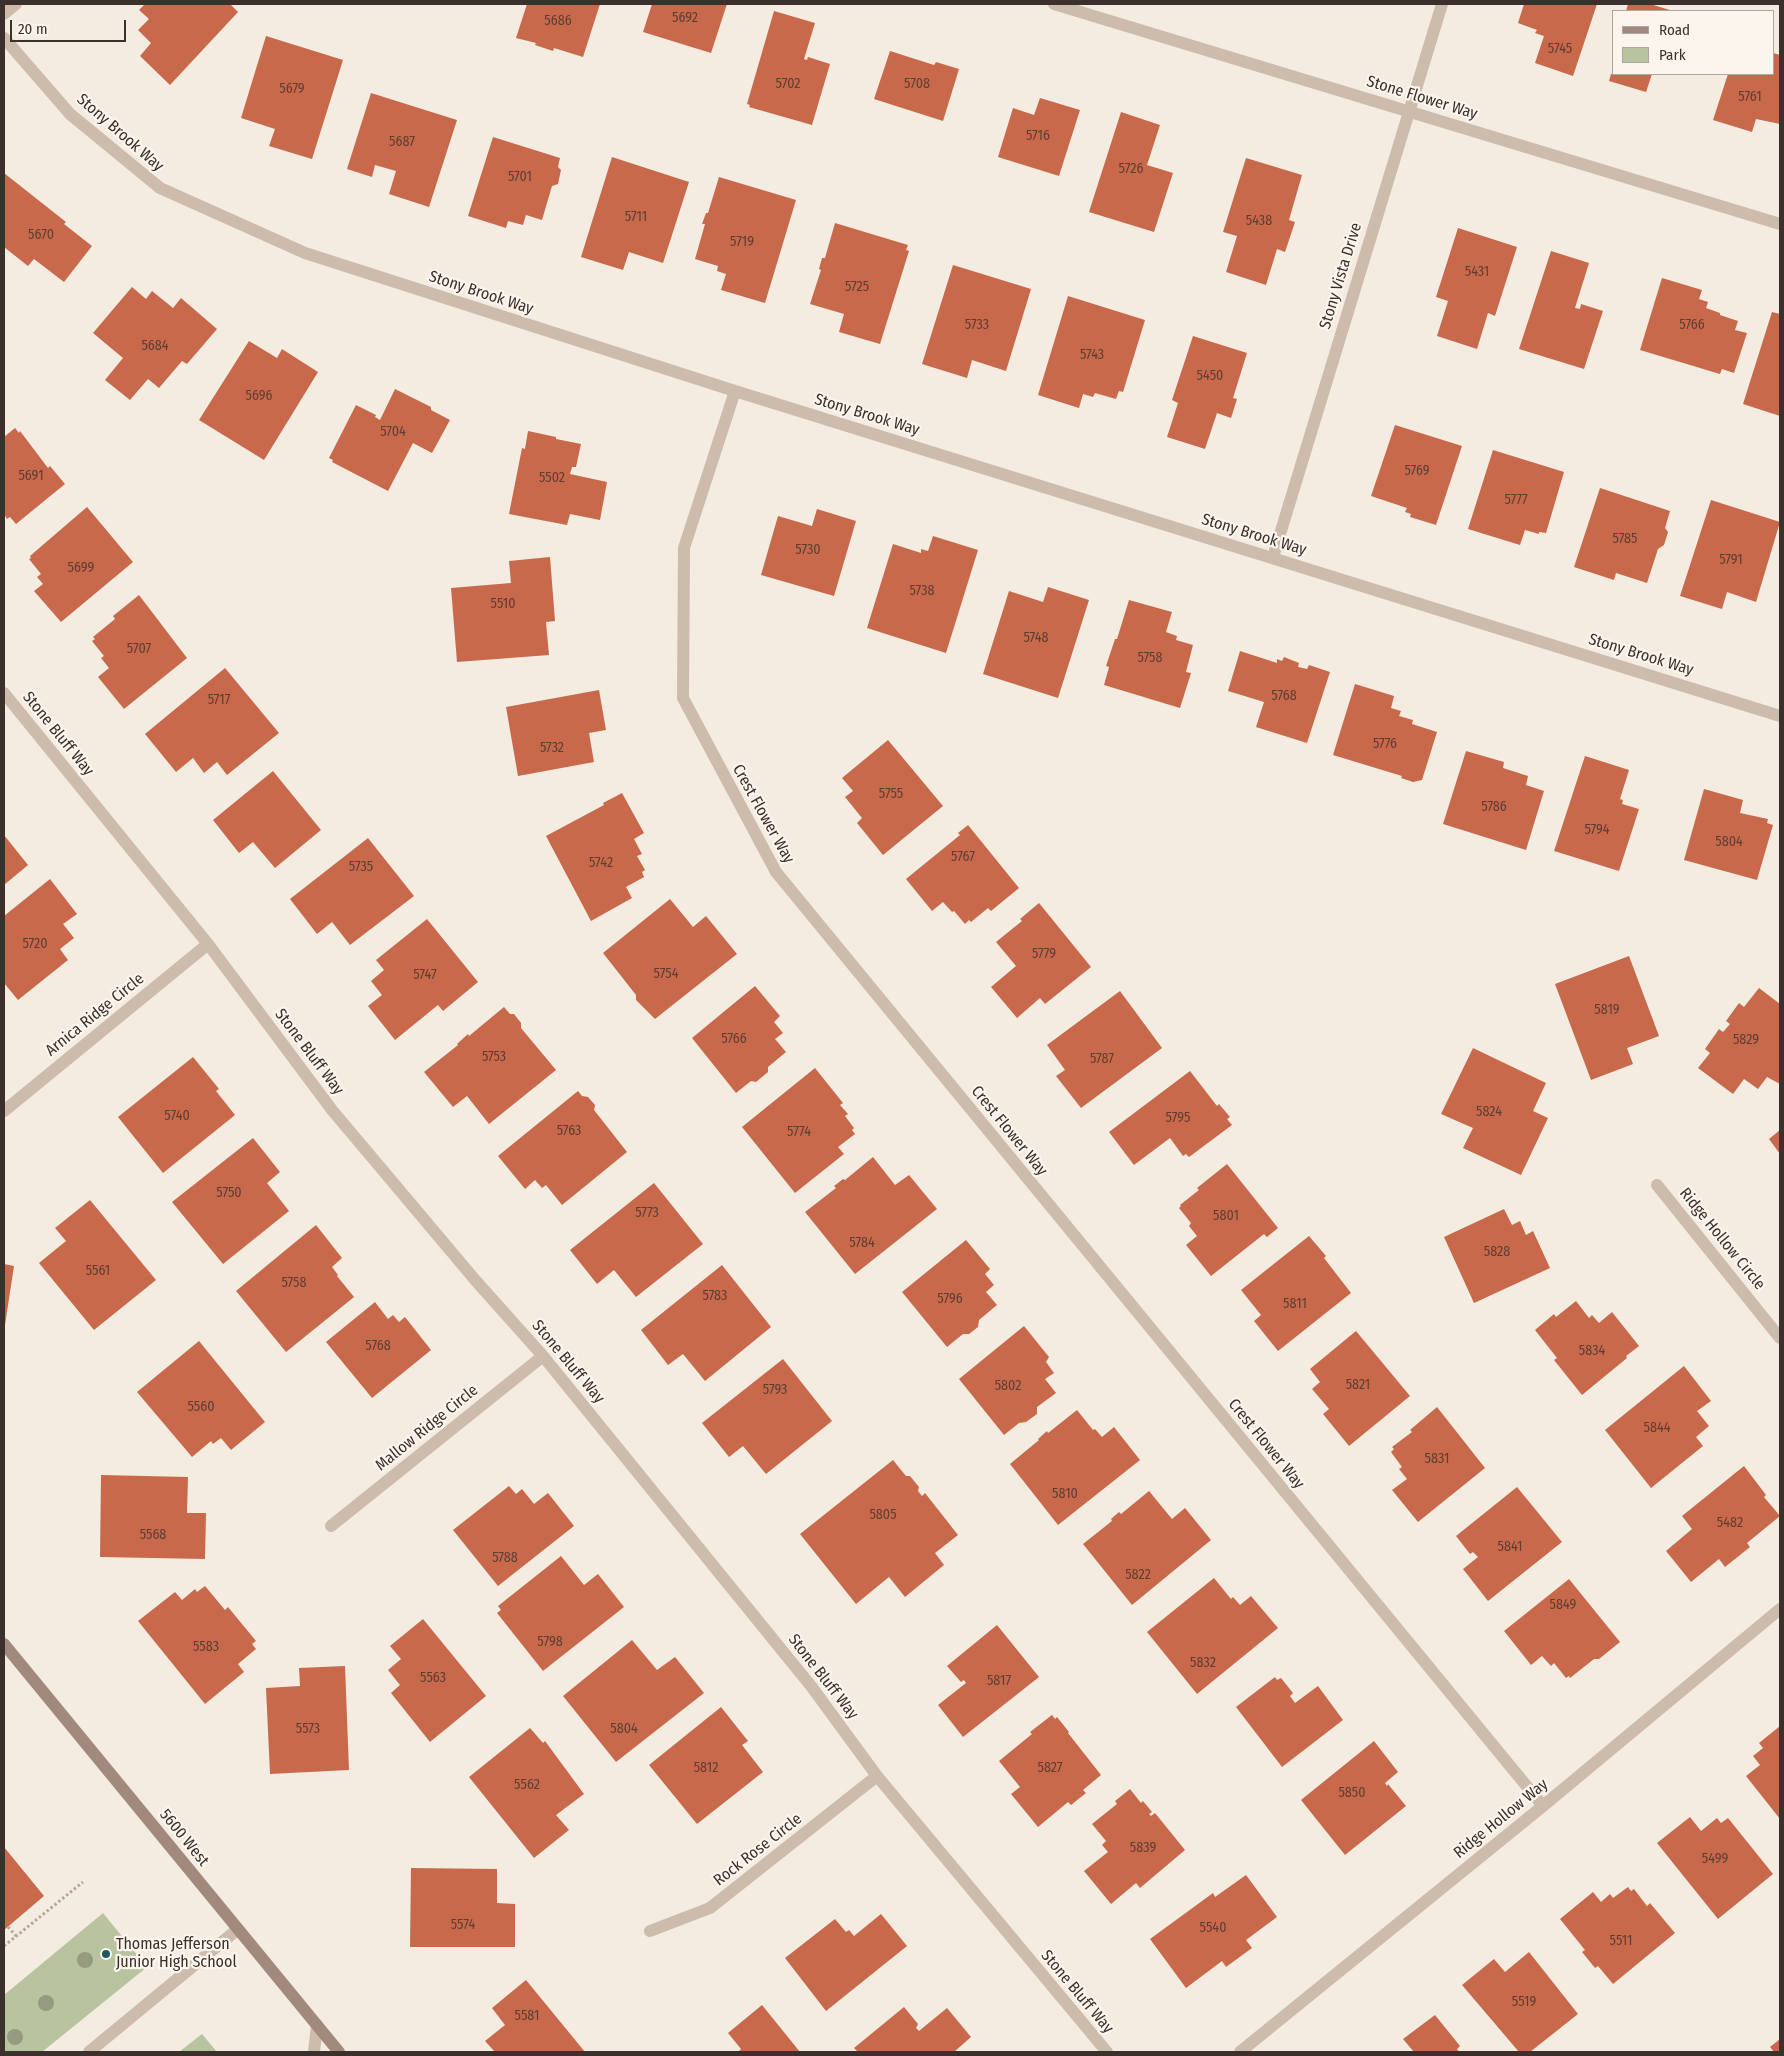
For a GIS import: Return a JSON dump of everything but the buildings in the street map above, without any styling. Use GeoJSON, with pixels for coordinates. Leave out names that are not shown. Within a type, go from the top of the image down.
{"type":"FeatureCollection","features":[{"type":"Feature","properties":{"kind":"main road","name":"5600 West"},"geometry":{"type":"LineString","coordinates":[[5,1648],[339,2052]]}},
{"type":"Feature","properties":{"kind":"street"},"geometry":{"type":"LineString","coordinates":[[4,14],[16,4]]}},
{"type":"Feature","properties":{"kind":"street","name":"Stone Flower Way"},"geometry":{"type":"LineString","coordinates":[[1054,4],[1780,224]]}},
{"type":"Feature","properties":{"kind":"street","name":"Stony Vista Drive"},"geometry":{"type":"LineString","coordinates":[[1273,557],[1442,4]]}},
{"type":"Feature","properties":{"kind":"street","name":"Stony Brook Way"},"geometry":{"type":"LineString","coordinates":[[4,38],[70,114],[160,188],[305,254],[735,391],[1780,716]]}},
{"type":"Feature","properties":{"kind":"street","name":"Crest Flower Way"},"geometry":{"type":"LineString","coordinates":[[735,391],[684,548],[683,698],[776,872],[1543,1806]]}},
{"type":"Feature","properties":{"kind":"street","name":"Stone Bluff Way"},"geometry":{"type":"LineString","coordinates":[[4,694],[208,944],[332,1110],[476,1281],[543,1356],[811,1686],[877,1776],[1107,2052]]}},
{"type":"Feature","properties":{"kind":"street","name":"Arnica Ridge Circle"},"geometry":{"type":"LineString","coordinates":[[4,1111],[208,944]]}},
{"type":"Feature","properties":{"kind":"street","name":"Ridge Hollow Circle"},"geometry":{"type":"LineString","coordinates":[[1657,1185],[1780,1338]]}},
{"type":"Feature","properties":{"kind":"street","name":"Mallow Ridge Circle"},"geometry":{"type":"LineString","coordinates":[[331,1526],[543,1356]]}},
{"type":"Feature","properties":{"kind":"street","name":"Ridge Hollow Way"},"geometry":{"type":"LineString","coordinates":[[1240,2052],[1543,1806],[1780,1610]]}},
{"type":"Feature","properties":{"kind":"street","name":"Rock Rose Circle"},"geometry":{"type":"LineString","coordinates":[[650,1931],[710,1908],[877,1776]]}},
{"type":"Feature","properties":{"kind":"street"},"geometry":{"type":"LineString","coordinates":[[89,2052],[238,1929]]}},
{"type":"Feature","properties":{"kind":"street"},"geometry":{"type":"LineString","coordinates":[[314,2052],[317,2025]]}},
{"type":"Feature","properties":{"kind":"path"},"geometry":{"type":"LineString","coordinates":[[4,1946],[83,1882]]}},
{"type":"Feature","properties":{"kind":"path"},"geometry":{"type":"LineString","coordinates":[[8,1927],[16,1936]]}},
{"type":"Feature","properties":{"kind":"green space"},"geometry":{"type":"Polygon","coordinates":[[[103,1913],[147,1967],[42,2052],[4,2052],[4,1995],[103,1913]]]}},
{"type":"Feature","properties":{"kind":"green space"},"geometry":{"type":"Polygon","coordinates":[[[202,2034],[217,2052],[179,2052],[202,2034]]]}},
{"type":"Feature","properties":{"kind":"place","name":"Thomas Jefferson Junior High School"},"geometry":{"type":"Point","coordinates":[106,1954]}}]}
